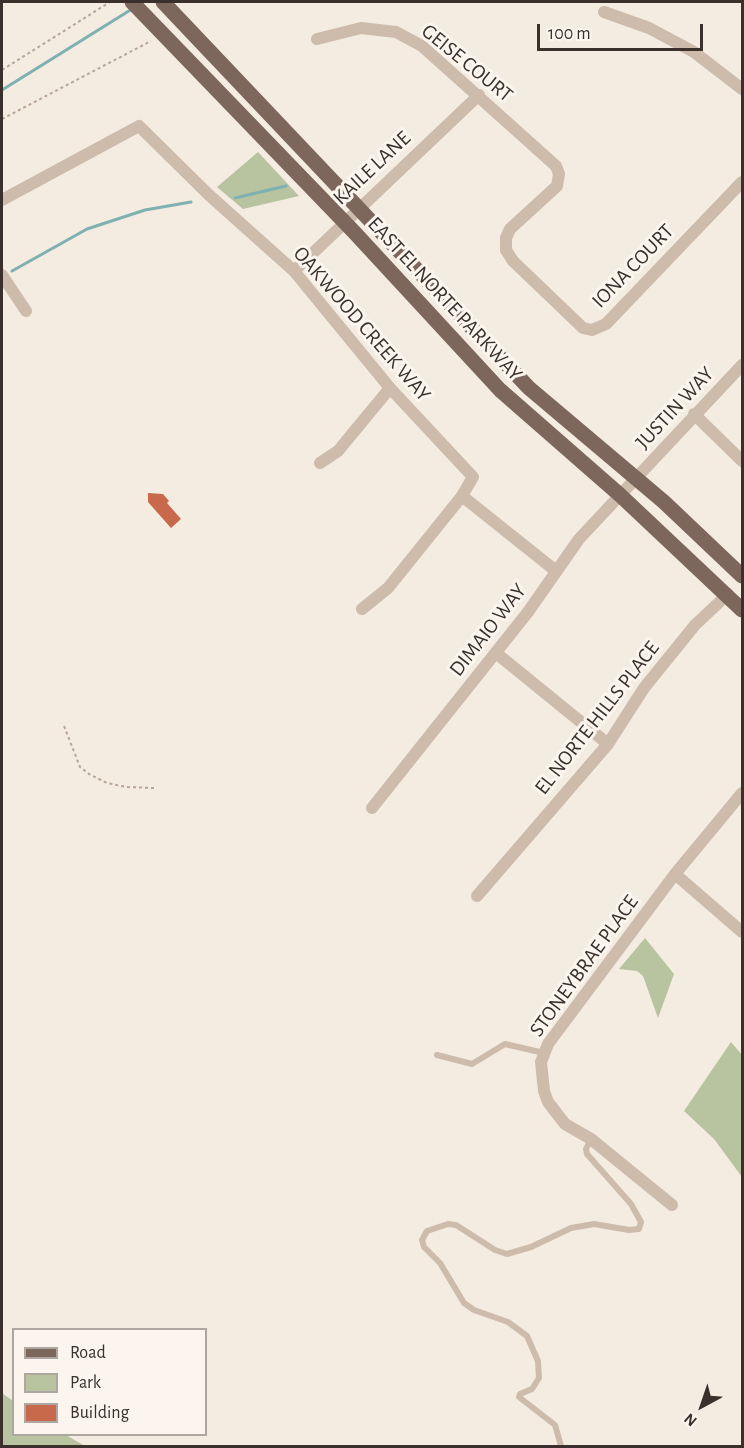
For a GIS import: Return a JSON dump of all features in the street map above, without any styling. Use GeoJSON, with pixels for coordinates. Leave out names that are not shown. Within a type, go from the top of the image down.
{"type":"FeatureCollection","features":[{"type":"Feature","properties":{"kind":"main road","name":"EAST EL NORTE PARKWAY"},"geometry":{"type":"LineString","coordinates":[[132,2],[344,222],[500,390],[620,495],[728,594],[742,610]]}},
{"type":"Feature","properties":{"kind":"main road","name":"EAST EL NORTE PARKWAY"},"geometry":{"type":"LineString","coordinates":[[168,6],[529,388],[636,479],[742,576]]}},
{"type":"Feature","properties":{"kind":"street"},"geometry":{"type":"LineString","coordinates":[[604,12],[649,28],[694,52],[742,89]]}},
{"type":"Feature","properties":{"kind":"street","name":"GEISE COURT"},"geometry":{"type":"LineString","coordinates":[[317,39],[361,28],[396,32],[422,46],[556,166],[559,174],[557,186]]}},
{"type":"Feature","properties":{"kind":"street","name":"KAILE LANE"},"geometry":{"type":"LineString","coordinates":[[294,271],[479,95]]}},
{"type":"Feature","properties":{"kind":"street","name":"OAKWOOD CREEK WAY"},"geometry":{"type":"LineString","coordinates":[[2,200],[139,126],[209,195],[294,271],[390,388],[473,477],[462,496]]}},
{"type":"Feature","properties":{"kind":"street","name":"IONA COURT"},"geometry":{"type":"LineString","coordinates":[[557,186],[510,229],[506,238],[506,250],[513,261],[583,328],[592,330],[606,324],[742,182]]}},
{"type":"Feature","properties":{"kind":"street"},"geometry":{"type":"LineString","coordinates":[[2,275],[26,311]]}},
{"type":"Feature","properties":{"kind":"street","name":"JUSTIN WAY"},"geometry":{"type":"LineString","coordinates":[[636,479],[742,365]]}},
{"type":"Feature","properties":{"kind":"street"},"geometry":{"type":"LineString","coordinates":[[320,464],[338,451],[390,388]]}},
{"type":"Feature","properties":{"kind":"street"},"geometry":{"type":"LineString","coordinates":[[694,414],[742,461]]}},
{"type":"Feature","properties":{"kind":"street","name":"DIMAIO WAY"},"geometry":{"type":"LineString","coordinates":[[372,808],[528,612],[579,539],[636,479]]}},
{"type":"Feature","properties":{"kind":"street"},"geometry":{"type":"LineString","coordinates":[[362,609],[387,588],[462,496],[556,571]]}},
{"type":"Feature","properties":{"kind":"street","name":"EL NORTE HILLS PLACE"},"geometry":{"type":"LineString","coordinates":[[477,896],[608,744],[644,688],[695,625],[728,594]]}},
{"type":"Feature","properties":{"kind":"street"},"geometry":{"type":"LineString","coordinates":[[496,653],[608,744]]}},
{"type":"Feature","properties":{"kind":"street","name":"STONEYBRAE PLACE"},"geometry":{"type":"LineString","coordinates":[[672,1205],[591,1139],[565,1124],[548,1102],[544,1091],[541,1062],[548,1044],[675,874],[742,793]]}},
{"type":"Feature","properties":{"kind":"street"},"geometry":{"type":"LineString","coordinates":[[675,874],[742,932]]}},
{"type":"Feature","properties":{"kind":"lane"},"geometry":{"type":"LineString","coordinates":[[437,1055],[472,1064],[505,1044],[544,1053]]}},
{"type":"Feature","properties":{"kind":"lane"},"geometry":{"type":"LineString","coordinates":[[561,1446],[555,1425],[519,1397],[521,1393],[532,1389],[539,1378],[538,1361],[527,1336],[508,1322],[474,1310],[464,1303],[440,1263],[424,1246],[422,1240],[427,1231],[448,1224],[456,1225],[495,1251],[507,1254],[531,1247],[571,1228],[594,1224],[629,1230],[639,1229],[640,1222],[631,1204],[587,1154],[586,1149],[591,1139]]}},
{"type":"Feature","properties":{"kind":"path"},"geometry":{"type":"LineString","coordinates":[[2,70],[110,2]]}},
{"type":"Feature","properties":{"kind":"path"},"geometry":{"type":"LineString","coordinates":[[2,119],[144,44],[165,36]]}},
{"type":"Feature","properties":{"kind":"path"},"geometry":{"type":"LineString","coordinates":[[64,726],[77,761],[89,774],[107,783],[126,787],[154,788]]}},
{"type":"Feature","properties":{"kind":"green space"},"geometry":{"type":"Polygon","coordinates":[[[258,152],[299,196],[243,209],[217,187],[258,152]]]}},
{"type":"Feature","properties":{"kind":"green space"},"geometry":{"type":"Polygon","coordinates":[[[645,938],[674,974],[658,1018],[643,976],[637,971],[619,969],[645,938]]]}},
{"type":"Feature","properties":{"kind":"green space"},"geometry":{"type":"Polygon","coordinates":[[[731,1042],[742,1055],[742,1177],[714,1139],[684,1111],[731,1042]]]}},
{"type":"Feature","properties":{"kind":"green space"},"geometry":{"type":"Polygon","coordinates":[[[2,1393],[12,1400],[12,1436],[68,1436],[85,1446],[2,1446],[2,1393]]]}},
{"type":"Feature","properties":{"kind":"building"},"geometry":{"type":"Polygon","coordinates":[[[148,493],[163,494],[169,501],[167,503],[181,519],[171,528],[148,502],[148,493]]]}},
{"type":"Feature","properties":{"kind":"waterway"},"geometry":{"type":"LineString","coordinates":[[2,90],[132,9]]}},
{"type":"Feature","properties":{"kind":"waterway"},"geometry":{"type":"LineString","coordinates":[[235,198],[286,186]]}},
{"type":"Feature","properties":{"kind":"waterway"},"geometry":{"type":"LineString","coordinates":[[12,271],[87,229],[145,210],[191,202]]}}]}
